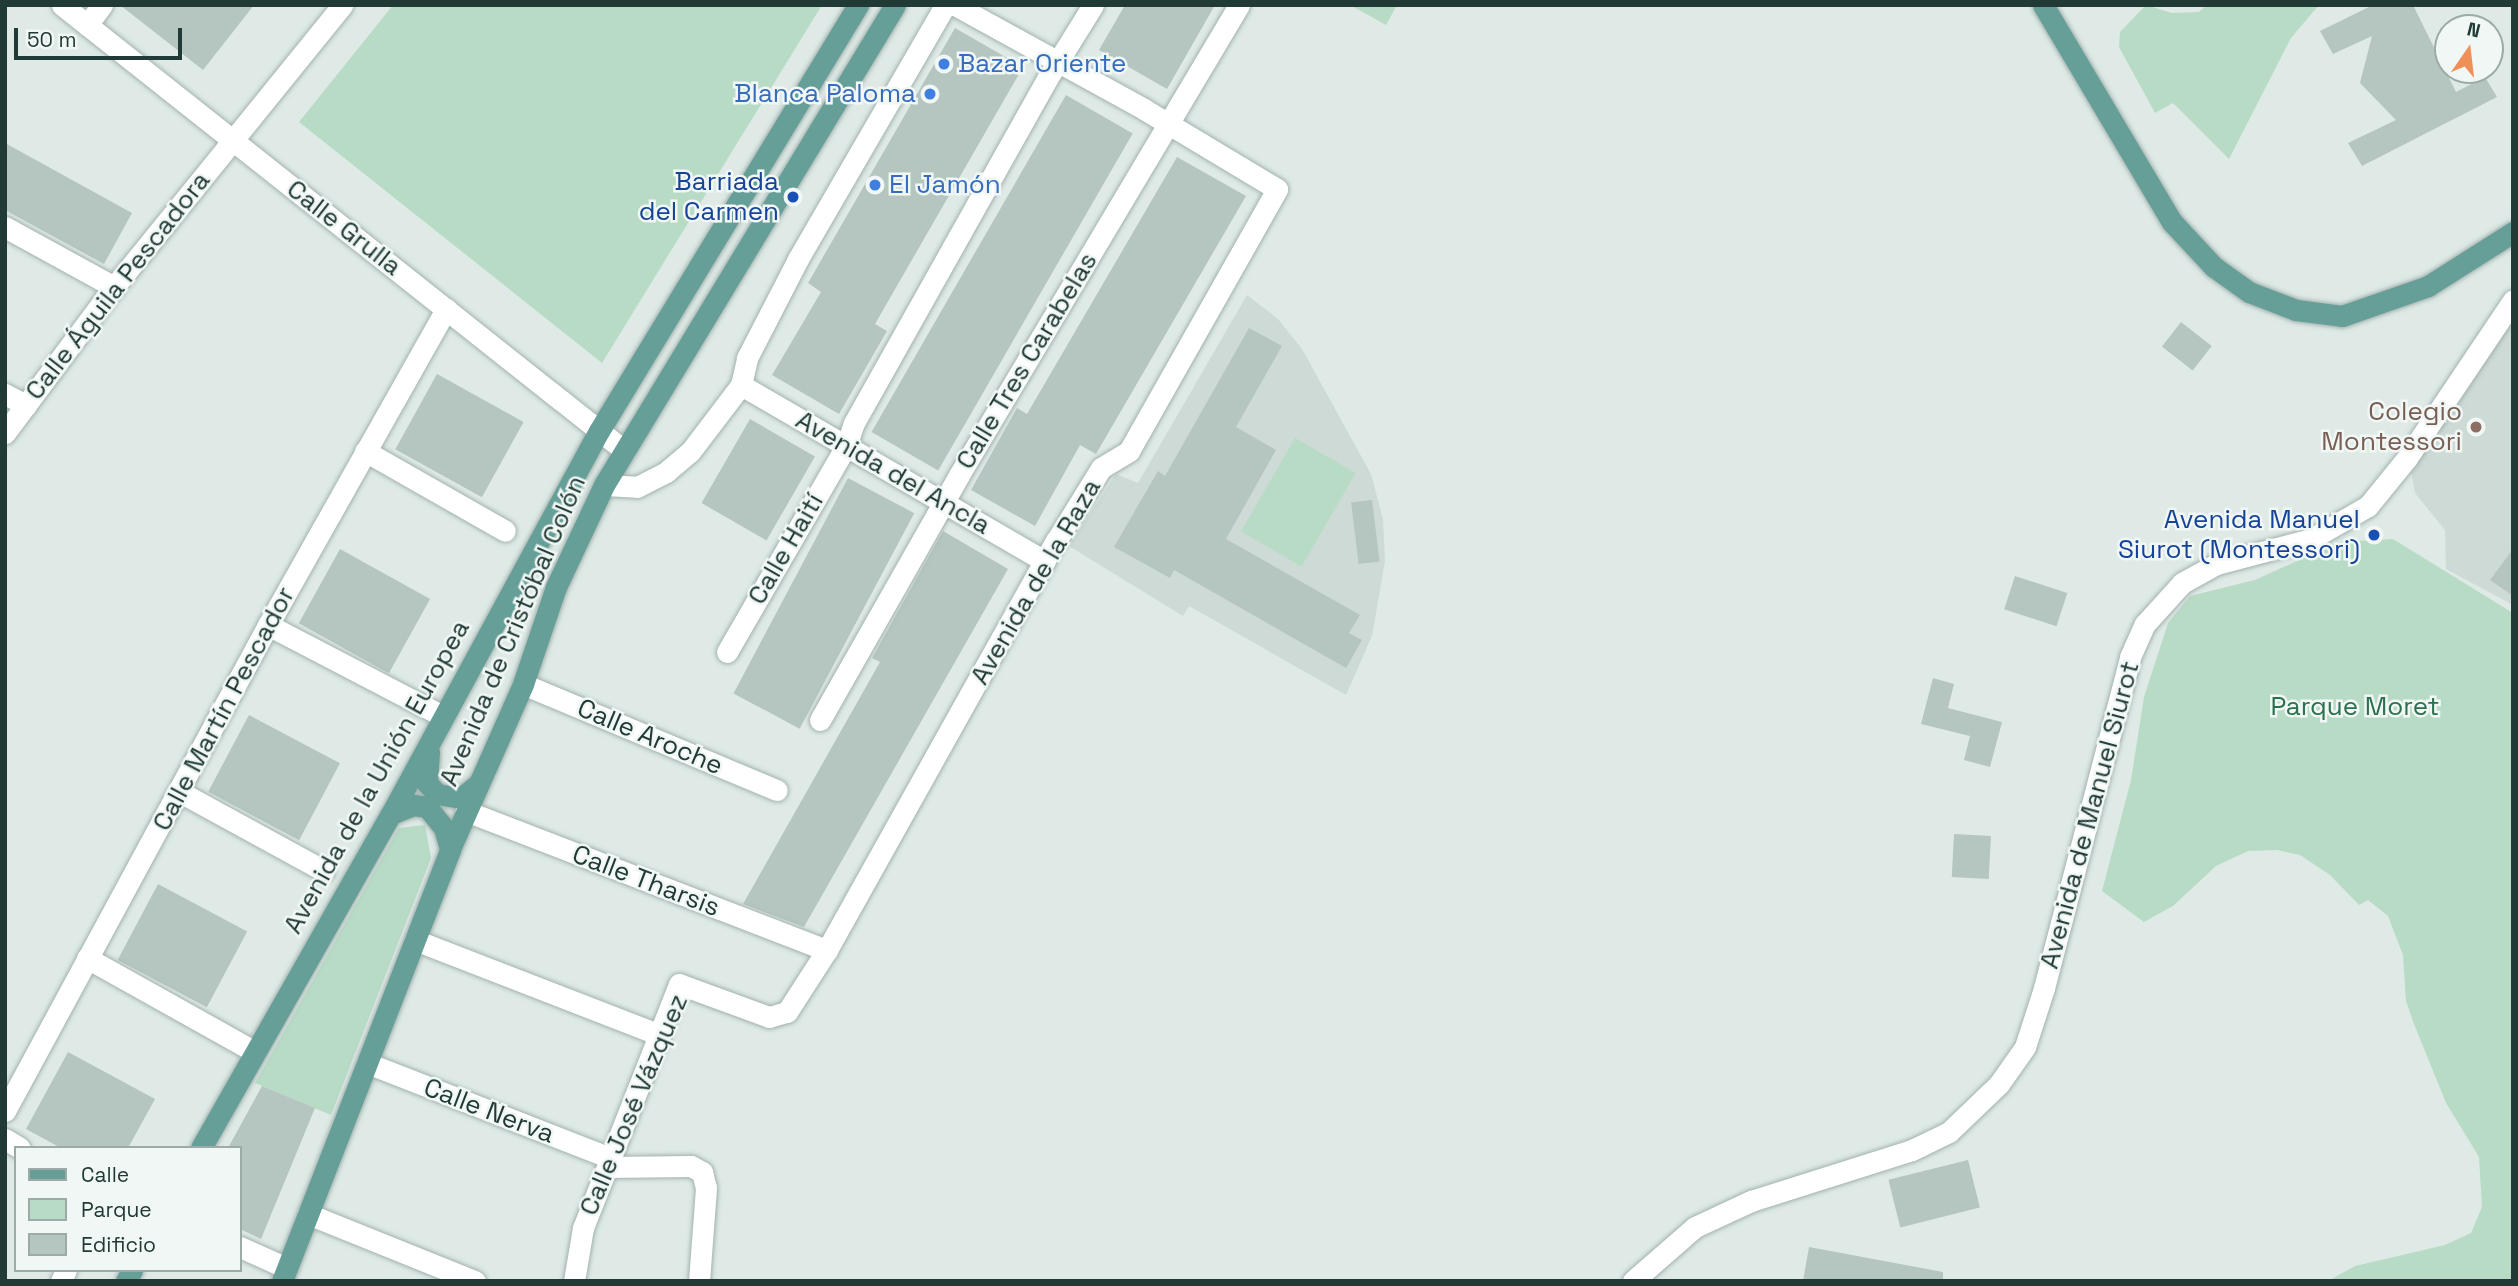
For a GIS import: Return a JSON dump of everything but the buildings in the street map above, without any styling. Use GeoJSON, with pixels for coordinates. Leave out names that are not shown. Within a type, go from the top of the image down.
{"type":"FeatureCollection","features":[{"type":"Feature","properties":{"kind":"main road"},"geometry":{"type":"LineString","coordinates":[[599,431],[858,5]]}},
{"type":"Feature","properties":{"kind":"main road","name":"Avenida de Cristóbal Colón"},"geometry":{"type":"LineString","coordinates":[[285,1274],[450,849],[523,684],[556,587],[604,485],[895,5]]}},
{"type":"Feature","properties":{"kind":"main road"},"geometry":{"type":"LineString","coordinates":[[2043,5],[2172,222],[2214,267],[2249,292],[2296,310],[2342,316],[2428,286],[2513,232]]}},
{"type":"Feature","properties":{"kind":"main road","name":"Avenida de la Unión Europea"},"geometry":{"type":"LineString","coordinates":[[202,1146],[391,814],[599,431]]}},
{"type":"Feature","properties":{"kind":"main road"},"geometry":{"type":"LineString","coordinates":[[433,736],[425,765],[427,783],[437,794],[461,798],[479,784]]}},
{"type":"Feature","properties":{"kind":"main road"},"geometry":{"type":"LineString","coordinates":[[391,814],[414,805],[427,807],[444,828],[450,849]]}},
{"type":"Feature","properties":{"kind":"street","name":"Calle Grulla"},"geometry":{"type":"LineString","coordinates":[[62,5],[625,451]]}},
{"type":"Feature","properties":{"kind":"street"},"geometry":{"type":"LineString","coordinates":[[87,25],[102,5]]}},
{"type":"Feature","properties":{"kind":"street","name":"Calle Águila Pescadora"},"geometry":{"type":"LineString","coordinates":[[5,433],[114,287],[342,5]]}},
{"type":"Feature","properties":{"kind":"street"},"geometry":{"type":"LineString","coordinates":[[604,485],[637,487],[666,472],[690,452],[741,385],[747,358],[798,259],[945,5]]}},
{"type":"Feature","properties":{"kind":"street"},"geometry":{"type":"LineString","coordinates":[[955,5],[1166,122]]}},
{"type":"Feature","properties":{"kind":"street","name":"Calle Haití"},"geometry":{"type":"LineString","coordinates":[[727,652],[846,446],[854,423],[1093,5]]}},
{"type":"Feature","properties":{"kind":"street","name":"Calle Tres Carabelas"},"geometry":{"type":"LineString","coordinates":[[820,720],[943,502],[1166,122],[1181,105],[1239,5]]}},
{"type":"Feature","properties":{"kind":"street","name":"Avenida de la Raza"},"geometry":{"type":"LineString","coordinates":[[827,950],[1045,561],[1101,468],[1129,451],[1277,189],[1166,122]]}},
{"type":"Feature","properties":{"kind":"street"},"geometry":{"type":"LineString","coordinates":[[5,226],[114,287]]}},
{"type":"Feature","properties":{"kind":"street","name":"Avenida de Manuel Siurot"},"geometry":{"type":"LineString","coordinates":[[1633,1281],[1695,1227],[1751,1201],[1912,1150],[1949,1132],[1999,1084],[2025,1047],[2044,988],[2130,657],[2146,624],[2182,583],[2216,564],[2311,539],[2368,506],[2407,458],[2513,300]]}},
{"type":"Feature","properties":{"kind":"street","name":"Calle Martín Pescador"},"geometry":{"type":"LineString","coordinates":[[5,1111],[268,625],[446,309]]}},
{"type":"Feature","properties":{"kind":"street","name":"Avenida del Ancla"},"geometry":{"type":"LineString","coordinates":[[741,385],[1045,561]]}},
{"type":"Feature","properties":{"kind":"street"},"geometry":{"type":"LineString","coordinates":[[5,394],[26,405]]}},
{"type":"Feature","properties":{"kind":"street"},"geometry":{"type":"LineString","coordinates":[[365,451],[505,531]]}},
{"type":"Feature","properties":{"kind":"street"},"geometry":{"type":"LineString","coordinates":[[268,625],[443,716]]}},
{"type":"Feature","properties":{"kind":"street","name":"Calle Aroche"},"geometry":{"type":"LineString","coordinates":[[523,684],[777,790]]}},
{"type":"Feature","properties":{"kind":"street"},"geometry":{"type":"LineString","coordinates":[[180,792],[324,871]]}},
{"type":"Feature","properties":{"kind":"street","name":"Calle Tharsis"},"geometry":{"type":"LineString","coordinates":[[467,811],[827,950]]}},
{"type":"Feature","properties":{"kind":"street"},"geometry":{"type":"LineString","coordinates":[[415,940],[660,1035]]}},
{"type":"Feature","properties":{"kind":"street","name":"Calle José Vázquez"},"geometry":{"type":"LineString","coordinates":[[574,1281],[583,1228],[679,984],[769,1017],[786,1012],[827,950]]}},
{"type":"Feature","properties":{"kind":"street"},"geometry":{"type":"LineString","coordinates":[[87,958],[255,1052]]}},
{"type":"Feature","properties":{"kind":"street","name":"Calle Nerva"},"geometry":{"type":"LineString","coordinates":[[367,1063],[609,1163]]}},
{"type":"Feature","properties":{"kind":"street"},"geometry":{"type":"LineString","coordinates":[[609,1163],[691,1166],[702,1172],[706,1188],[699,1281]]}},
{"type":"Feature","properties":{"kind":"street"},"geometry":{"type":"LineString","coordinates":[[308,1214],[475,1281]]}},
{"type":"Feature","properties":{"kind":"street"},"geometry":{"type":"LineString","coordinates":[[242,1248],[285,1274]]}},
{"type":"Feature","properties":{"kind":"shaded area"},"geometry":{"type":"Polygon","coordinates":[[[1247,295],[1278,319],[1302,349],[1371,474],[1383,519],[1385,561],[1372,636],[1346,695],[1189,606],[1183,616],[1069,546],[1116,474],[1138,483],[1247,295]]]}},
{"type":"Feature","properties":{"kind":"shaded area","name":"Colegio Montessori"},"geometry":{"type":"Polygon","coordinates":[[[2513,318],[2513,605],[2446,569],[2445,530],[2415,493],[2411,471],[2513,318]]]}},
{"type":"Feature","properties":{"kind":"green space"},"geometry":{"type":"Polygon","coordinates":[[[393,5],[822,5],[602,363],[299,122],[393,5]]]}},
{"type":"Feature","properties":{"kind":"green space"},"geometry":{"type":"Polygon","coordinates":[[[1350,5],[1397,5],[1386,25],[1350,5]]]}},
{"type":"Feature","properties":{"kind":"green space"},"geometry":{"type":"Polygon","coordinates":[[[2146,5],[2172,13],[2199,12],[2207,5],[2319,5],[2291,38],[2229,159],[2173,103],[2155,113],[2119,47],[2120,32],[2146,5]]]}},
{"type":"Feature","properties":{"kind":"green space"},"geometry":{"type":"Polygon","coordinates":[[[1295,438],[1356,473],[1302,567],[1241,532],[1295,438]]]}},
{"type":"Feature","properties":{"kind":"green space","name":"Parque Moret"},"geometry":{"type":"Polygon","coordinates":[[[2393,539],[2513,613],[2513,1281],[2328,1281],[2355,1266],[2445,1245],[2471,1233],[2482,1207],[2479,1157],[2446,1103],[2414,1024],[2406,1001],[2403,955],[2388,916],[2368,900],[2359,905],[2330,875],[2300,855],[2277,850],[2248,851],[2216,866],[2173,906],[2144,922],[2102,891],[2131,780],[2144,697],[2168,623],[2190,596],[2255,580],[2339,542],[2393,539]]]}},
{"type":"Feature","properties":{"kind":"green space"},"geometry":{"type":"Polygon","coordinates":[[[425,825],[431,858],[331,1115],[255,1083],[399,828],[425,825]]]}},
{"type":"Feature","properties":{"kind":"place","name":"Bazar Oriente"},"geometry":{"type":"Point","coordinates":[944,64]}},
{"type":"Feature","properties":{"kind":"place","name":"Blanca Paloma"},"geometry":{"type":"Point","coordinates":[930,94]}},
{"type":"Feature","properties":{"kind":"place","name":"El Jamón"},"geometry":{"type":"Point","coordinates":[875,185]}},
{"type":"Feature","properties":{"kind":"place","name":"Barriada del Carmen"},"geometry":{"type":"Point","coordinates":[793,197]}},
{"type":"Feature","properties":{"kind":"place","name":"Colegio Montessori"},"geometry":{"type":"Point","coordinates":[2476,427]}},
{"type":"Feature","properties":{"kind":"place","name":"Avenida Manuel Siurot (Montessori)"},"geometry":{"type":"Point","coordinates":[2374,535]}}]}
